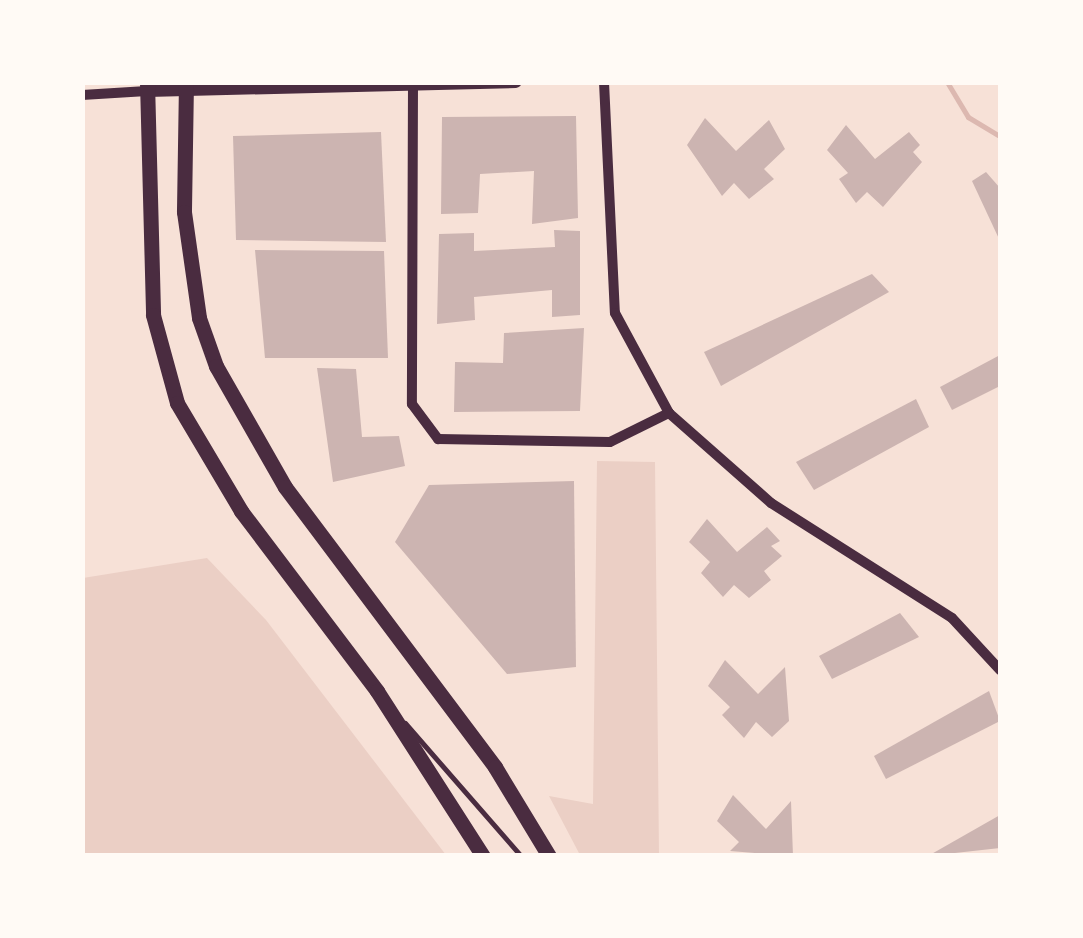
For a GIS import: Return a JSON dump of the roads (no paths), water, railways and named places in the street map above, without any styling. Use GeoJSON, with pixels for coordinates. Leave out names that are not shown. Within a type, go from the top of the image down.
{"type":"FeatureCollection","features":[{"type":"Feature","properties":{"kind":"main road"},"geometry":{"type":"LineString","coordinates":[[186,86],[184,212],[199,318],[216,366],[285,487],[495,768],[549,856]]}},
{"type":"Feature","properties":{"kind":"main road"},"geometry":{"type":"LineString","coordinates":[[147,87],[153,315],[177,403],[241,510],[376,691],[483,856]]}},
{"type":"Feature","properties":{"kind":"street"},"geometry":{"type":"LineString","coordinates":[[82,95],[147,87],[516,82]]}},
{"type":"Feature","properties":{"kind":"street"},"geometry":{"type":"LineString","coordinates":[[604,82],[615,313],[669,413],[772,503],[952,618],[1000,670]]}},
{"type":"Feature","properties":{"kind":"street"},"geometry":{"type":"LineString","coordinates":[[413,84],[412,404],[438,439],[610,442],[669,413]]}},
{"type":"Feature","properties":{"kind":"lane"},"geometry":{"type":"LineString","coordinates":[[376,691],[522,856]]}},
{"type":"Feature","properties":{"kind":"waterway"},"geometry":{"type":"LineString","coordinates":[[947,82],[968,117],[1000,136]]}}]}
